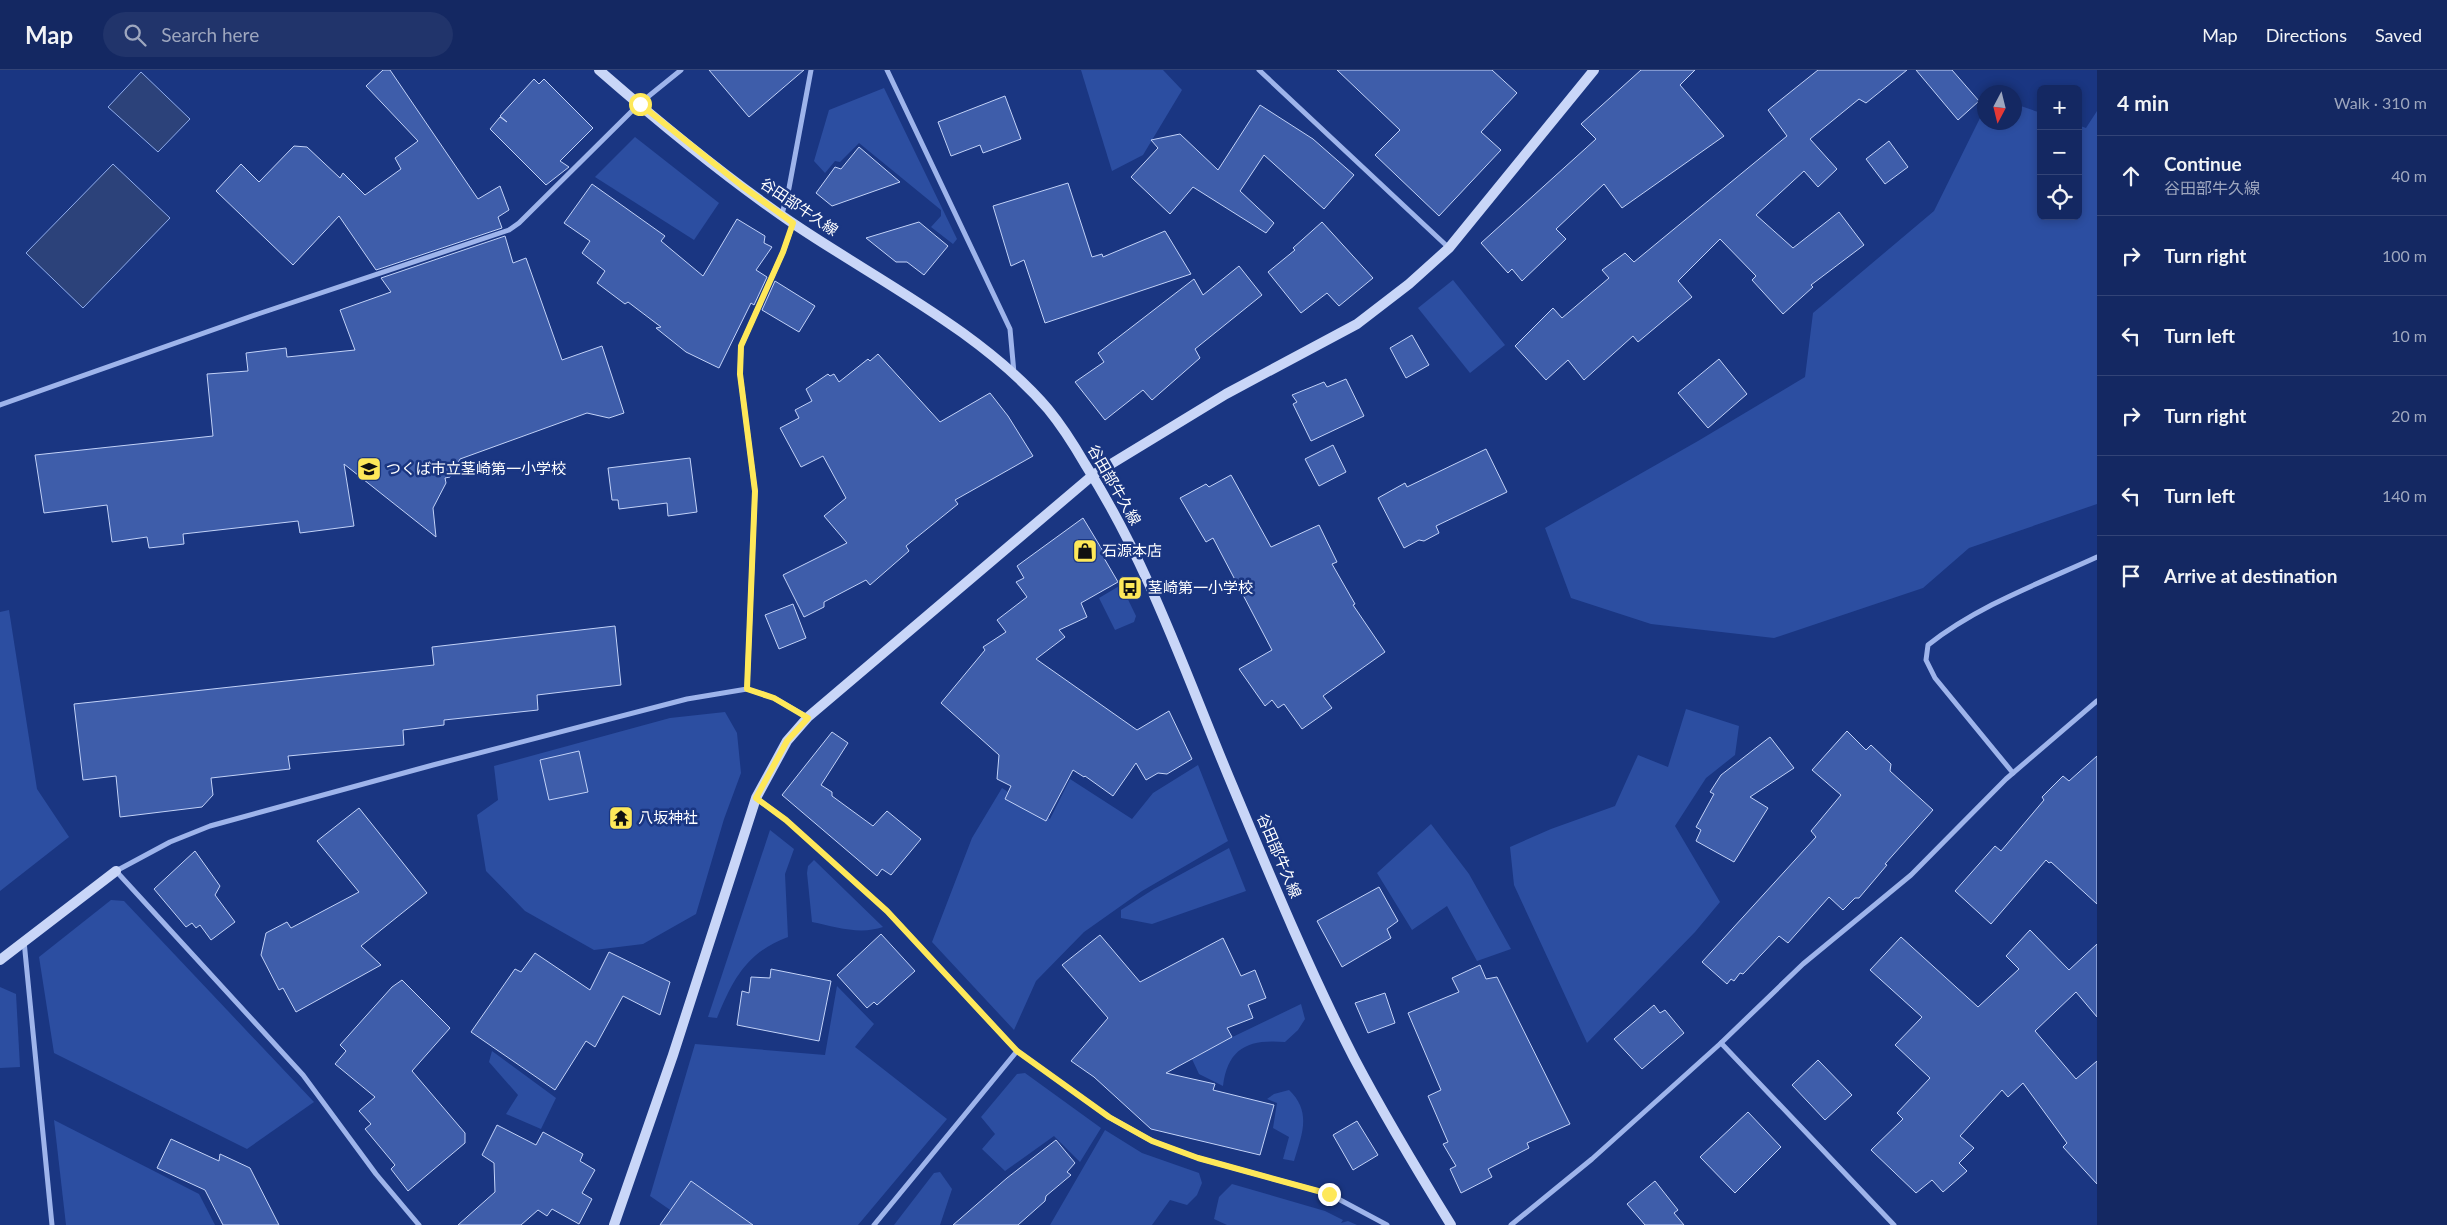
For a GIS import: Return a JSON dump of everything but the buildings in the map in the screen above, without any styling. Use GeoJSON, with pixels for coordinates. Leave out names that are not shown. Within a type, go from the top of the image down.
{"type":"FeatureCollection","features":[{"type":"Feature","properties":{"kind":"street","name":"谷田部牛久線"},"geometry":{"type":"LineString","coordinates":[[598,70],[742,186],[793,223],[972,340],[1014,373],[1055,418],[1093,475],[1124,529],[1157,601],[1232,786],[1342,1035],[1412,1161],[1451,1225]]}},
{"type":"Feature","properties":{"kind":"street"},"geometry":{"type":"LineString","coordinates":[[0,405],[249,317],[509,230],[519,223],[640,104],[681,70]]}},
{"type":"Feature","properties":{"kind":"street"},"geometry":{"type":"LineString","coordinates":[[782,214],[789,188],[811,70]]}},
{"type":"Feature","properties":{"kind":"street"},"geometry":{"type":"LineString","coordinates":[[887,70],[1010,329],[1014,373]]}},
{"type":"Feature","properties":{"kind":"street"},"geometry":{"type":"LineString","coordinates":[[1259,70],[1449,248]]}},
{"type":"Feature","properties":{"kind":"street"},"geometry":{"type":"LineString","coordinates":[[614,1225],[673,1055],[722,898],[756,798],[787,741],[808,718],[1093,475],[1226,394],[1357,324],[1409,284],[1449,248],[1594,70]]}},
{"type":"Feature","properties":{"kind":"street"},"geometry":{"type":"LineString","coordinates":[[747,689],[755,491],[740,374],[741,346],[783,252],[793,223]]}},
{"type":"Feature","properties":{"kind":"street"},"geometry":{"type":"LineString","coordinates":[[2012,773],[1935,678],[1926,660],[1928,645],[1974,615],[2097,557]]}},
{"type":"Feature","properties":{"kind":"street"},"geometry":{"type":"LineString","coordinates":[[0,960],[116,871],[170,842],[210,826],[433,765],[678,702],[747,689],[774,698],[808,718]]}},
{"type":"Feature","properties":{"kind":"street"},"geometry":{"type":"LineString","coordinates":[[1511,1225],[1592,1158],[1721,1043],[1803,964],[1911,875],[2012,773],[2096,704]]}},
{"type":"Feature","properties":{"kind":"street"},"geometry":{"type":"LineString","coordinates":[[756,798],[786,820],[887,911],[1017,1051],[1109,1117],[1152,1141],[1235,1170],[1329,1194],[1387,1225]]}},
{"type":"Feature","properties":{"kind":"street"},"geometry":{"type":"LineString","coordinates":[[116,871],[303,1075],[376,1174],[419,1225]]}},
{"type":"Feature","properties":{"kind":"street"},"geometry":{"type":"LineString","coordinates":[[24,940],[52,1225]]}},
{"type":"Feature","properties":{"kind":"street"},"geometry":{"type":"LineString","coordinates":[[1721,1043],[1894,1225]]}},
{"type":"Feature","properties":{"kind":"street"},"geometry":{"type":"LineString","coordinates":[[874,1225],[1017,1051]]}},
{"type":"Feature","properties":{"kind":"shaded area"},"geometry":{"type":"Polygon","coordinates":[[[1081,70],[1163,70],[1182,90],[1143,155],[1112,171],[1081,70]]]}},
{"type":"Feature","properties":{"kind":"shaded area"},"geometry":{"type":"Polygon","coordinates":[[[141,72],[190,119],[158,152],[108,107],[141,72]]]}},
{"type":"Feature","properties":{"kind":"shaded area"},"geometry":{"type":"Polygon","coordinates":[[[884,88],[957,239],[953,244],[931,227],[941,216],[941,210],[859,143],[840,162],[835,161],[825,173],[814,161],[829,110],[884,88]]]}},
{"type":"Feature","properties":{"kind":"shaded area"},"geometry":{"type":"Polygon","coordinates":[[[2022,106],[2037,112],[2037,220],[2082,220],[2082,126],[2086,128],[2097,111],[2097,504],[1969,548],[1923,588],[1774,638],[1651,624],[1571,598],[1545,528],[1698,441],[1805,377],[1813,313],[1934,211],[1977,124],[1977,130],[2022,130],[2022,106]]]}},
{"type":"Feature","properties":{"kind":"shaded area"},"geometry":{"type":"Polygon","coordinates":[[[635,137],[719,203],[694,240],[595,177],[635,137]]]}},
{"type":"Feature","properties":{"kind":"shaded area"},"geometry":{"type":"Polygon","coordinates":[[[113,164],[170,218],[83,308],[26,253],[113,164]]]}},
{"type":"Feature","properties":{"kind":"shaded area"},"geometry":{"type":"Polygon","coordinates":[[[1453,280],[1505,345],[1470,373],[1418,308],[1453,280]]]}},
{"type":"Feature","properties":{"kind":"shaded area"},"geometry":{"type":"Polygon","coordinates":[[[1121,585],[1136,616],[1134,622],[1115,630],[1099,598],[1121,585]]]}},
{"type":"Feature","properties":{"kind":"shaded area"},"geometry":{"type":"Polygon","coordinates":[[[9,610],[37,789],[69,837],[0,891],[0,612],[9,610]]]}},
{"type":"Feature","properties":{"kind":"shaded area"},"geometry":{"type":"Polygon","coordinates":[[[1686,709],[1739,726],[1735,755],[1706,778],[1675,826],[1720,902],[1695,932],[1587,1043],[1514,885],[1510,847],[1551,829],[1615,806],[1638,755],[1668,767],[1686,709]]]}},
{"type":"Feature","properties":{"kind":"shaded area"},"geometry":{"type":"Polygon","coordinates":[[[725,712],[737,733],[741,773],[724,819],[696,914],[643,944],[594,950],[525,911],[486,871],[477,815],[498,800],[494,766],[670,718],[725,712]]]}},
{"type":"Feature","properties":{"kind":"shaded area"},"geometry":{"type":"Polygon","coordinates":[[[1198,765],[1228,841],[1142,891],[1084,932],[1036,981],[1014,1030],[932,942],[972,838],[1002,788],[1050,819],[1070,779],[1132,819],[1153,793],[1198,765]]]}},
{"type":"Feature","properties":{"kind":"shaded area"},"geometry":{"type":"Polygon","coordinates":[[[1431,824],[1469,874],[1511,949],[1477,961],[1447,906],[1412,930],[1377,873],[1431,824]]]}},
{"type":"Feature","properties":{"kind":"shaded area"},"geometry":{"type":"Polygon","coordinates":[[[770,830],[794,849],[785,874],[788,937],[762,951],[743,968],[729,991],[717,1018],[708,1017],[770,830]]]}},
{"type":"Feature","properties":{"kind":"shaded area"},"geometry":{"type":"Polygon","coordinates":[[[1229,848],[1246,891],[1152,924],[1121,918],[1121,910],[1154,889],[1229,848]]]}},
{"type":"Feature","properties":{"kind":"shaded area"},"geometry":{"type":"Polygon","coordinates":[[[814,860],[883,927],[857,930],[812,922],[807,873],[808,866],[814,860]]]}},
{"type":"Feature","properties":{"kind":"shaded area"},"geometry":{"type":"Polygon","coordinates":[[[111,900],[124,901],[314,1102],[247,1149],[54,1053],[39,957],[111,900]]]}},
{"type":"Feature","properties":{"kind":"shaded area"},"geometry":{"type":"Polygon","coordinates":[[[837,986],[874,1024],[855,1047],[947,1119],[858,1225],[692,1225],[650,1196],[695,1044],[825,1055],[837,986]]]}},
{"type":"Feature","properties":{"kind":"shaded area"},"geometry":{"type":"Polygon","coordinates":[[[0,987],[16,994],[20,1067],[0,1068],[0,987]]]}},
{"type":"Feature","properties":{"kind":"shaded area"},"geometry":{"type":"Polygon","coordinates":[[[1301,1004],[1305,1019],[1298,1030],[1285,1042],[1260,1042],[1242,1049],[1230,1063],[1223,1086],[1199,1074],[1191,1057],[1301,1004]]]}},
{"type":"Feature","properties":{"kind":"shaded area"},"geometry":{"type":"Polygon","coordinates":[[[492,1051],[556,1098],[541,1129],[506,1114],[518,1095],[489,1062],[492,1051]]]}},
{"type":"Feature","properties":{"kind":"shaded area"},"geometry":{"type":"Polygon","coordinates":[[[1025,1073],[1101,1128],[1080,1162],[1054,1136],[1005,1171],[982,1149],[995,1134],[981,1117],[1017,1074],[1025,1073]]]}},
{"type":"Feature","properties":{"kind":"shaded area"},"geometry":{"type":"Polygon","coordinates":[[[1289,1090],[1296,1098],[1303,1115],[1302,1132],[1294,1161],[1283,1159],[1289,1137],[1273,1128],[1277,1103],[1267,1099],[1274,1094],[1289,1090]]]}},
{"type":"Feature","properties":{"kind":"shaded area"},"geometry":{"type":"Polygon","coordinates":[[[54,1120],[199,1194],[215,1225],[66,1225],[54,1120]]]}},
{"type":"Feature","properties":{"kind":"shaded area"},"geometry":{"type":"Polygon","coordinates":[[[1105,1130],[1142,1153],[1199,1173],[1202,1183],[1197,1195],[1187,1205],[1170,1200],[1152,1225],[1050,1225],[1105,1130]]]}},
{"type":"Feature","properties":{"kind":"shaded area"},"geometry":{"type":"Polygon","coordinates":[[[940,1172],[952,1189],[940,1225],[894,1225],[934,1173],[940,1172]]]}},
{"type":"Feature","properties":{"kind":"shaded area"},"geometry":{"type":"Polygon","coordinates":[[[1232,1184],[1325,1211],[1343,1220],[1341,1223],[1348,1221],[1357,1225],[1227,1225],[1214,1219],[1219,1197],[1232,1184]]]}},
{"type":"Feature","properties":{"kind":"place","name":"つくば市立茎崎第一小学校"},"geometry":{"type":"Point","coordinates":[369,469]}},
{"type":"Feature","properties":{"kind":"place","name":"石源本店"},"geometry":{"type":"Point","coordinates":[1085,551]}},
{"type":"Feature","properties":{"kind":"place","name":"茎崎第一小学校"},"geometry":{"type":"Point","coordinates":[1130,588]}},
{"type":"Feature","properties":{"kind":"place","name":"八坂神社"},"geometry":{"type":"Point","coordinates":[621,818]}},
{"type":"Feature","properties":{"kind":"route"},"geometry":{"type":"LineString","coordinates":[[640,104],[742,186],[793,223],[783,252],[741,346],[740,374],[755,491],[747,689],[761,692],[774,698],[808,718],[787,741],[770,768],[756,798],[786,820],[887,911],[1017,1051],[1054,1079],[1109,1117],[1152,1141],[1243,1172],[1329,1194]]}}]}
